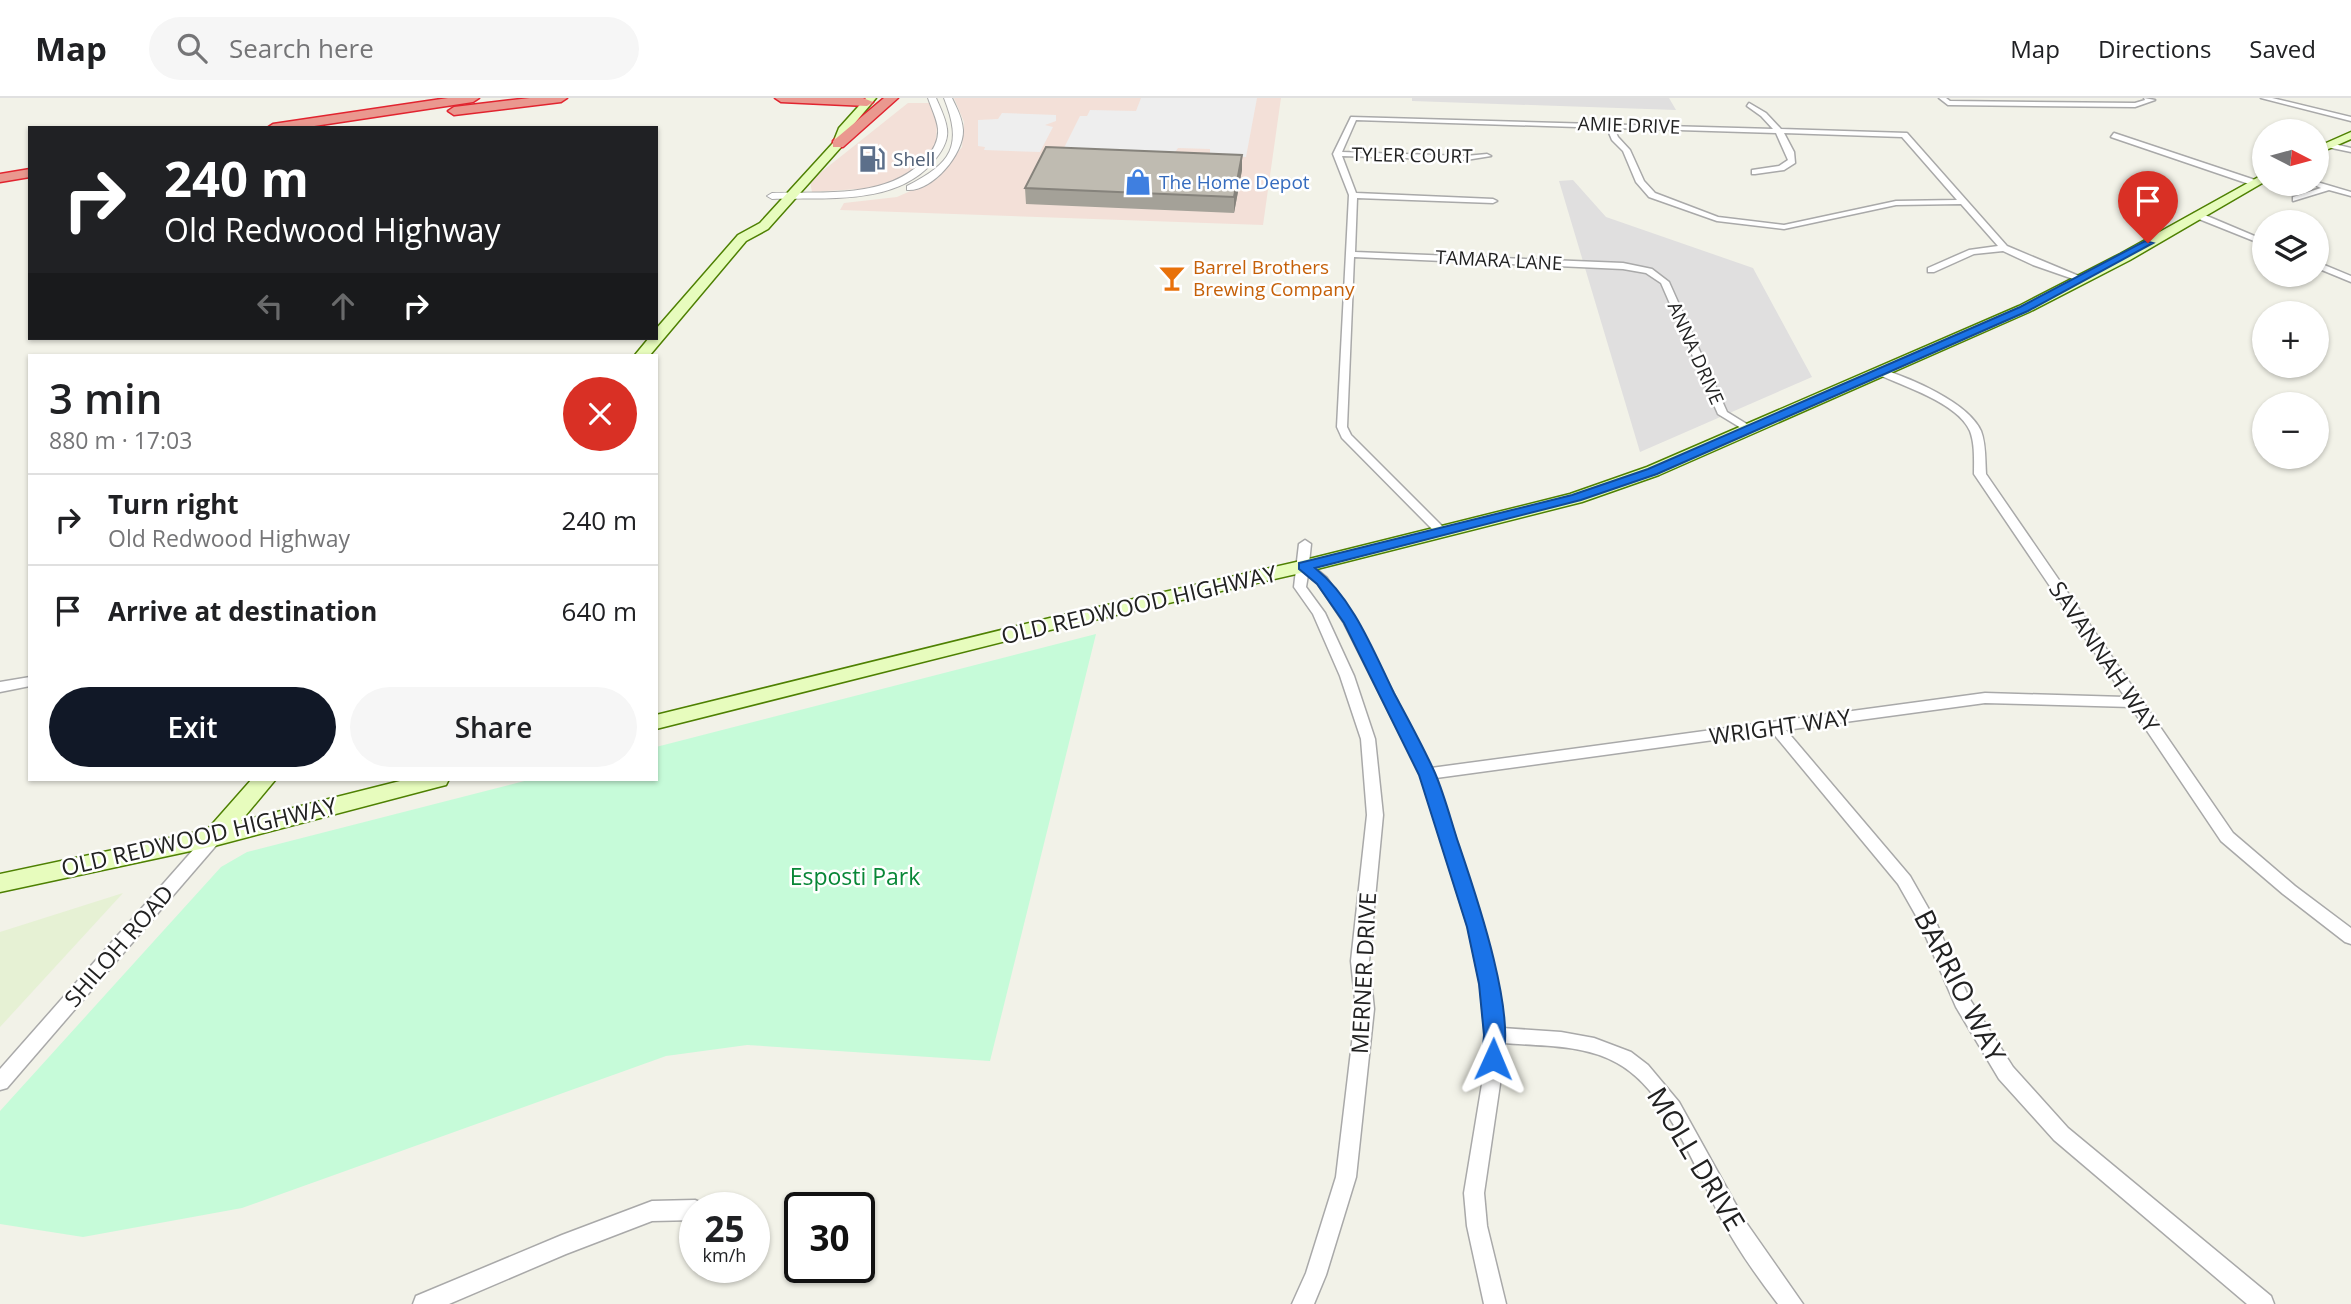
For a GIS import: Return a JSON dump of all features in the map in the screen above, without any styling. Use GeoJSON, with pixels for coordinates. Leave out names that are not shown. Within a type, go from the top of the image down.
{"type":"FeatureCollection","features":[{"type":"Feature","properties":{"kind":"highway"},"geometry":{"type":"LineString","coordinates":[[286,126],[472,98]]}},
{"type":"Feature","properties":{"kind":"highway"},"geometry":{"type":"LineString","coordinates":[[343,126],[524,98]]}},
{"type":"Feature","properties":{"kind":"highway"},"geometry":{"type":"LineString","coordinates":[[362,123],[561,98]]}},
{"type":"Feature","properties":{"kind":"highway"},"geometry":{"type":"LineString","coordinates":[[781,98],[869,100]]}},
{"type":"Feature","properties":{"kind":"highway"},"geometry":{"type":"LineString","coordinates":[[840,137],[892,98]]}},
{"type":"Feature","properties":{"kind":"highway"},"geometry":{"type":"LineString","coordinates":[[0,168],[28,164]]}},
{"type":"Feature","properties":{"kind":"highway"},"geometry":{"type":"LineString","coordinates":[[0,178],[28,173]]}},
{"type":"Feature","properties":{"kind":"main road"},"geometry":{"type":"LineString","coordinates":[[658,336],[742,238],[764,226],[793,197],[869,100]]}},
{"type":"Feature","properties":{"kind":"main road"},"geometry":{"type":"LineString","coordinates":[[2330,145],[2351,135]]}},
{"type":"Feature","properties":{"kind":"main road"},"geometry":{"type":"LineString","coordinates":[[821,143],[840,137]]}},
{"type":"Feature","properties":{"kind":"main road"},"geometry":{"type":"LineString","coordinates":[[742,238],[744,226],[789,178]]}},
{"type":"Feature","properties":{"kind":"main road","name":"OLD REDWOOD HIGHWAY"},"geometry":{"type":"LineString","coordinates":[[658,722],[1050,624],[1304,566],[1597,491],[1653,471],[2024,309],[2252,184]]}},
{"type":"Feature","properties":{"kind":"main road"},"geometry":{"type":"LineString","coordinates":[[643,354],[655,340]]}},
{"type":"Feature","properties":{"kind":"main road","name":"SHILOH ROAD"},"geometry":{"type":"LineString","coordinates":[[214,837],[263,781]]}},
{"type":"Feature","properties":{"kind":"main road","name":"OLD REDWOOD HIGHWAY"},"geometry":{"type":"LineString","coordinates":[[0,883],[214,837],[430,781]]}},
{"type":"Feature","properties":{"kind":"street"},"geometry":{"type":"LineString","coordinates":[[763,206],[793,197],[863,193],[907,180],[919,172],[938,151],[943,130],[932,98]]}},
{"type":"Feature","properties":{"kind":"street"},"geometry":{"type":"LineString","coordinates":[[793,197],[824,202],[866,200],[902,192],[933,177],[951,156],[958,138],[957,117],[948,98]]}},
{"type":"Feature","properties":{"kind":"street"},"geometry":{"type":"LineString","coordinates":[[1942,98],[1948,103],[2087,105],[2135,105],[2152,100],[2147,98]]}},
{"type":"Feature","properties":{"kind":"street"},"geometry":{"type":"LineString","coordinates":[[2264,98],[2351,119]]}},
{"type":"Feature","properties":{"kind":"street"},"geometry":{"type":"LineString","coordinates":[[2295,105],[2308,98]]}},
{"type":"Feature","properties":{"kind":"street"},"geometry":{"type":"LineString","coordinates":[[1749,105],[1765,113],[1790,150],[1792,160],[1781,168],[1755,172]]}},
{"type":"Feature","properties":{"kind":"street"},"geometry":{"type":"LineString","coordinates":[[939,116],[950,119],[951,133],[958,138]]}},
{"type":"Feature","properties":{"kind":"street","name":"AMIE DRIVE"},"geometry":{"type":"LineString","coordinates":[[1337,154],[1353,118],[1904,135],[1963,202]]}},
{"type":"Feature","properties":{"kind":"street"},"geometry":{"type":"LineString","coordinates":[[1609,125],[1615,138],[1626,150],[1640,182],[1652,195],[1682,208],[1717,219],[1784,227],[1896,203],[1963,202],[2004,248],[2036,263],[2082,279]]}},
{"type":"Feature","properties":{"kind":"street"},"geometry":{"type":"LineString","coordinates":[[2114,135],[2252,178]]}},
{"type":"Feature","properties":{"kind":"street"},"geometry":{"type":"LineString","coordinates":[[2330,145],[2351,150]]}},
{"type":"Feature","properties":{"kind":"street"},"geometry":{"type":"LineString","coordinates":[[1337,154],[1353,195],[1342,427],[1346,436],[1440,530]]}},
{"type":"Feature","properties":{"kind":"street","name":"TYLER COURT"},"geometry":{"type":"LineString","coordinates":[[1337,154],[1466,158],[1487,156]]}},
{"type":"Feature","properties":{"kind":"street"},"geometry":{"type":"LineString","coordinates":[[2329,188],[2351,194]]}},
{"type":"Feature","properties":{"kind":"street"},"geometry":{"type":"LineString","coordinates":[[1353,195],[1493,201]]}},
{"type":"Feature","properties":{"kind":"street"},"geometry":{"type":"LineString","coordinates":[[2296,199],[2305,196]]}},
{"type":"Feature","properties":{"kind":"street"},"geometry":{"type":"LineString","coordinates":[[2197,215],[2252,238]]}},
{"type":"Feature","properties":{"kind":"street"},"geometry":{"type":"LineString","coordinates":[[1931,270],[1972,252],[2004,248]]}},
{"type":"Feature","properties":{"kind":"street","name":"TAMARA LANE"},"geometry":{"type":"LineString","coordinates":[[1350,254],[1623,266],[1649,271]]}},
{"type":"Feature","properties":{"kind":"street"},"geometry":{"type":"LineString","coordinates":[[2329,270],[2351,279]]}},
{"type":"Feature","properties":{"kind":"street","name":"ANNA DRIVE"},"geometry":{"type":"LineString","coordinates":[[1649,271],[1665,282],[1723,414],[1750,429]]}},
{"type":"Feature","properties":{"kind":"street","name":"SAVANNAH WAY"},"geometry":{"type":"LineString","coordinates":[[1881,372],[1947,404],[1971,423],[1977,435],[1980,474],[2133,702],[2227,836],[2289,890],[2351,937]]}},
{"type":"Feature","properties":{"kind":"street","name":"MERNER DRIVE"},"geometry":{"type":"LineString","coordinates":[[1303,1304],[1316,1275],[1346,1177],[1365,1009],[1360,961],[1375,815],[1367,739],[1337,652],[1319,613],[1300,587],[1305,544]]}},
{"type":"Feature","properties":{"kind":"street"},"geometry":{"type":"LineString","coordinates":[[1304,566],[1323,581],[1351,623],[1427,775],[1476,927],[1489,984],[1494,1035],[1491,1084],[1474,1193],[1477,1226],[1495,1304]]}},
{"type":"Feature","properties":{"kind":"street"},"geometry":{"type":"LineString","coordinates":[[0,687],[28,681]]}},
{"type":"Feature","properties":{"kind":"street","name":"WRIGHT WAY"},"geometry":{"type":"LineString","coordinates":[[1427,775],[1985,698],[2133,702]]}},
{"type":"Feature","properties":{"kind":"street","name":"BARRIO WAY"},"geometry":{"type":"LineString","coordinates":[[1776,727],[1904,880],[1927,920],[1962,1002],[2006,1073],[2061,1134],[2263,1304]]}},
{"type":"Feature","properties":{"kind":"street","name":"SHILOH ROAD"},"geometry":{"type":"LineString","coordinates":[[0,1082],[214,837]]}},
{"type":"Feature","properties":{"kind":"street","name":"MOLL DRIVE"},"geometry":{"type":"LineString","coordinates":[[1494,1035],[1561,1039],[1596,1047],[1626,1059],[1649,1078],[1674,1111],[1756,1259],[1791,1304]]}},
{"type":"Feature","properties":{"kind":"street"},"geometry":{"type":"LineString","coordinates":[[424,1304],[562,1245],[652,1212],[679,1211]]}},
{"type":"Feature","properties":{"kind":"shaded area"},"geometry":{"type":"Polygon","coordinates":[[[954,98],[1281,98],[1263,225],[840,210],[844,203],[897,197],[937,179],[962,147],[964,122],[954,98]]]}},
{"type":"Feature","properties":{"kind":"shaded area"},"geometry":{"type":"Polygon","coordinates":[[[1141,98],[1257,98],[1246,157],[1210,155],[1210,149],[1178,148],[1173,155],[1062,152],[1080,116],[1087,116],[1090,110],[1136,111],[1141,98]]]}},
{"type":"Feature","properties":{"kind":"shaded area"},"geometry":{"type":"Polygon","coordinates":[[[1412,98],[1669,98],[1676,110],[1412,101],[1412,98]]]}},
{"type":"Feature","properties":{"kind":"shaded area"},"geometry":{"type":"Polygon","coordinates":[[[908,103],[929,103],[937,123],[936,145],[924,162],[904,178],[874,188],[812,192],[810,181],[908,103]]]}},
{"type":"Feature","properties":{"kind":"shaded area"},"geometry":{"type":"Polygon","coordinates":[[[1002,113],[1056,115],[1056,121],[1045,125],[1053,127],[1040,152],[984,150],[985,147],[978,146],[978,120],[998,119],[1002,113]]]}},
{"type":"Feature","properties":{"kind":"shaded area"},"geometry":{"type":"Polygon","coordinates":[[[1573,180],[1606,217],[1753,268],[1812,377],[1640,452],[1559,181],[1573,180]]]}},
{"type":"Feature","properties":{"kind":"green space","name":"Esposti Park"},"geometry":{"type":"Polygon","coordinates":[[[1096,634],[990,1061],[747,1045],[666,1056],[242,1208],[83,1237],[0,1224],[0,1111],[221,867],[247,852],[524,781],[658,781],[658,746],[1096,634]]]}},
{"type":"Feature","properties":{"kind":"green space"},"geometry":{"type":"Polygon","coordinates":[[[123,893],[0,1027],[0,932],[123,893]]]}},
{"type":"Feature","properties":{"kind":"building","name":"The Home Depot"},"geometry":{"type":"Polygon","coordinates":[[[1046,147],[1242,155],[1234,197],[1025,188],[1046,147]]]}},
{"type":"Feature","properties":{"kind":"place","name":"Shell"},"geometry":{"type":"Point","coordinates":[872,159]}},
{"type":"Feature","properties":{"kind":"place","name":"The Home Depot"},"geometry":{"type":"Point","coordinates":[1138,182]}},
{"type":"Feature","properties":{"kind":"place","name":"Barrel Brothers Brewing Company"},"geometry":{"type":"Point","coordinates":[1172,278]}},
{"type":"Feature","properties":{"kind":"route"},"geometry":{"type":"LineString","coordinates":[[1493,1059],[1494,1035],[1489,984],[1476,927],[1427,775],[1351,623],[1323,581],[1304,566],[1576,498],[1653,471],[2024,309],[2148,243]]}}]}
